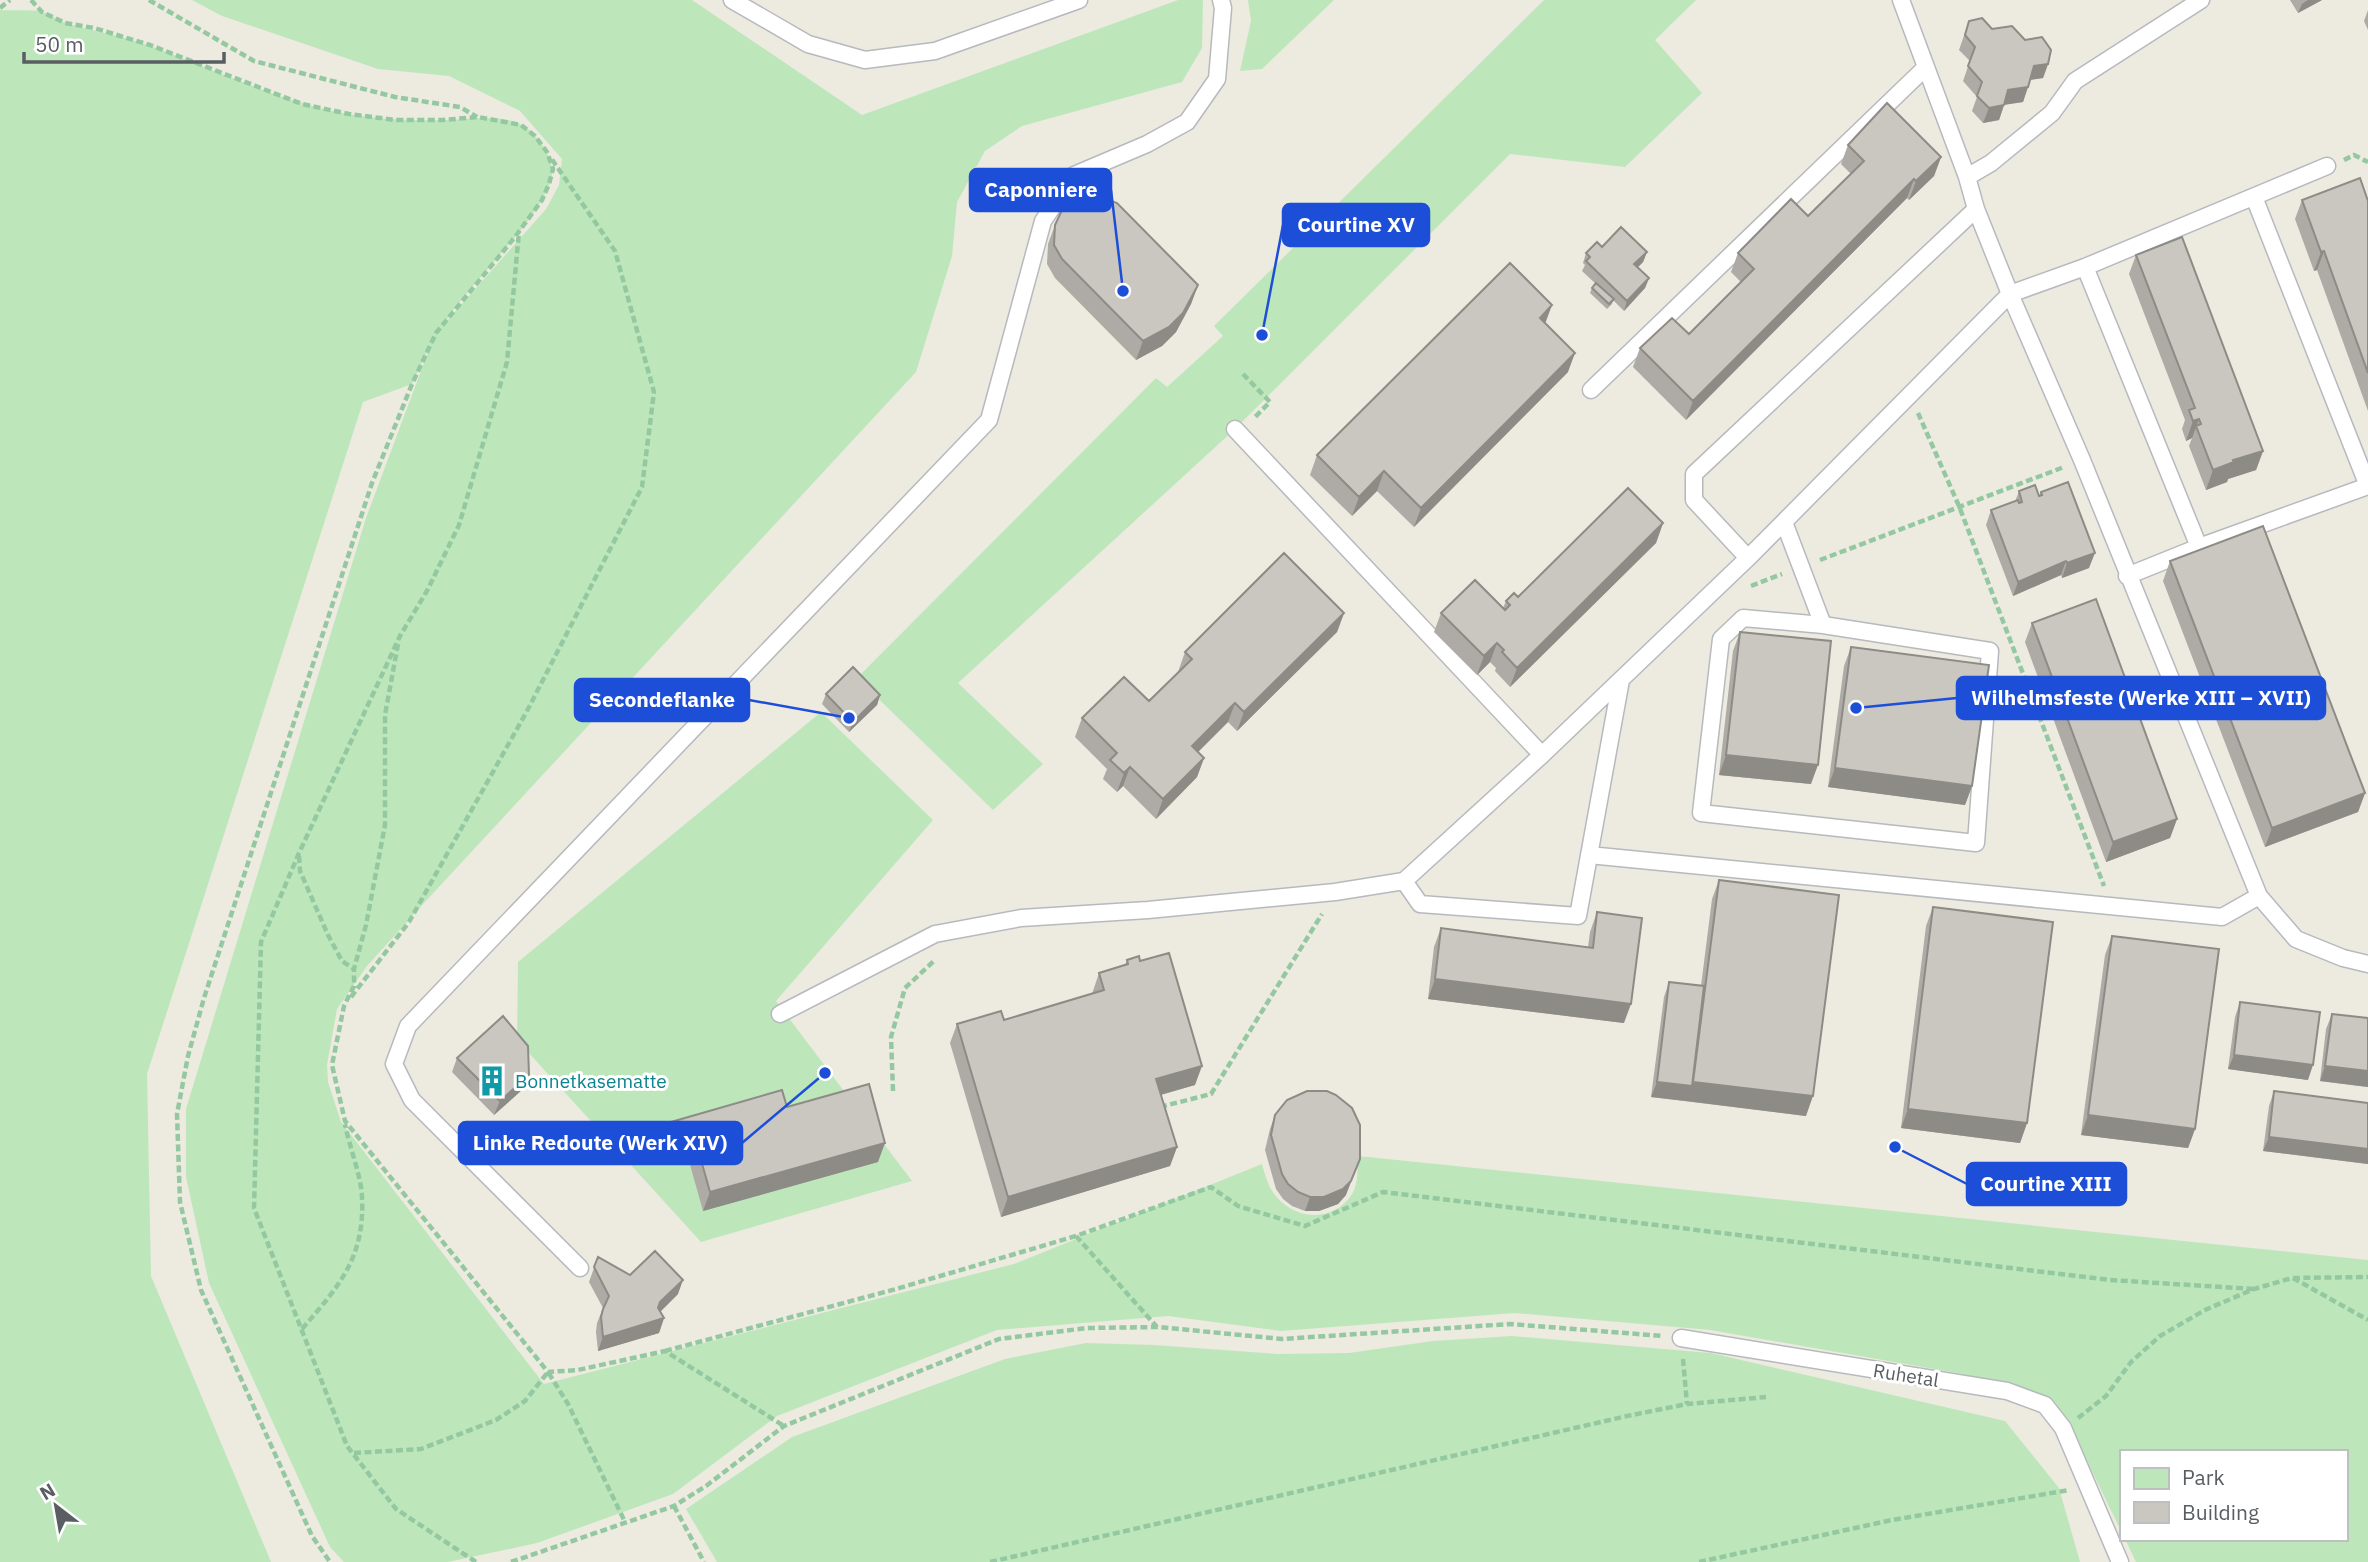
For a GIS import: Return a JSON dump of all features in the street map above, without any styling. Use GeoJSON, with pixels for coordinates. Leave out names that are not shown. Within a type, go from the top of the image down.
{"type":"FeatureCollection","features":[{"type":"Feature","properties":{"kind":"lane"},"geometry":{"type":"LineString","coordinates":[[732,0],[808,44],[865,60],[935,51],[1079,0]]}},
{"type":"Feature","properties":{"kind":"lane"},"geometry":{"type":"LineString","coordinates":[[580,1268],[412,1100],[394,1064],[408,1026],[989,421],[1043,220],[1074,175],[1147,144],[1187,122],[1217,79],[1223,8],[1221,0]]}},
{"type":"Feature","properties":{"kind":"lane"},"geometry":{"type":"LineString","coordinates":[[1900,0],[2010,294],[2082,460],[2259,896],[2296,939],[2343,958],[2368,964]]}},
{"type":"Feature","properties":{"kind":"lane"},"geometry":{"type":"LineString","coordinates":[[1967,177],[1992,163],[2053,113],[2075,81],[2200,0]]}},
{"type":"Feature","properties":{"kind":"lane"},"geometry":{"type":"LineString","coordinates":[[1591,390],[1925,68]]}},
{"type":"Feature","properties":{"kind":"lane"},"geometry":{"type":"LineString","coordinates":[[780,1014],[935,934],[1021,918],[1148,910],[1335,892],[1404,881],[1542,755],[1748,558],[2010,294],[2085,267],[2327,166]]}},
{"type":"Feature","properties":{"kind":"lane"},"geometry":{"type":"LineString","coordinates":[[2127,576],[2368,486],[2254,197]]}},
{"type":"Feature","properties":{"kind":"lane"},"geometry":{"type":"LineString","coordinates":[[1748,558],[1694,500],[1694,474],[1976,209]]}},
{"type":"Feature","properties":{"kind":"lane"},"geometry":{"type":"LineString","coordinates":[[2085,267],[2199,547]]}},
{"type":"Feature","properties":{"kind":"lane"},"geometry":{"type":"LineString","coordinates":[[1237,431],[1542,755]]}},
{"type":"Feature","properties":{"kind":"lane"},"geometry":{"type":"LineString","coordinates":[[1784,522],[1823,625]]}},
{"type":"Feature","properties":{"kind":"lane"},"geometry":{"type":"LineString","coordinates":[[1743,618],[1823,625],[1990,651],[1976,844],[1701,813],[1721,639],[1743,618]]}},
{"type":"Feature","properties":{"kind":"lane"},"geometry":{"type":"LineString","coordinates":[[1404,881],[1420,904],[1578,916],[1621,680]]}},
{"type":"Feature","properties":{"kind":"lane"},"geometry":{"type":"LineString","coordinates":[[1589,856],[2222,917],[2259,896]]}},
{"type":"Feature","properties":{"kind":"lane","name":"Ruhetal"},"geometry":{"type":"LineString","coordinates":[[1681,1338],[2007,1391],[2045,1405],[2063,1428],[2120,1562]]}},
{"type":"Feature","properties":{"kind":"path"},"geometry":{"type":"LineString","coordinates":[[0,8],[10,0]]}},
{"type":"Feature","properties":{"kind":"path"},"geometry":{"type":"LineString","coordinates":[[31,0],[42,12],[65,23],[150,45],[302,104],[395,120],[478,117],[521,125],[536,136],[615,251],[654,391],[642,487],[527,711],[409,922],[344,1006]]}},
{"type":"Feature","properties":{"kind":"path"},"geometry":{"type":"LineString","coordinates":[[149,0],[254,61],[395,97],[460,107],[478,117]]}},
{"type":"Feature","properties":{"kind":"path"},"geometry":{"type":"LineString","coordinates":[[331,1562],[312,1535],[201,1290],[180,1202],[177,1114],[188,1056],[204,998],[372,484],[412,384],[436,333],[542,200],[550,184],[553,169],[547,152]]}},
{"type":"Feature","properties":{"kind":"path"},"geometry":{"type":"LineString","coordinates":[[476,1562],[396,1509],[347,1446],[254,1208],[261,942],[299,853],[400,636],[428,589],[459,525],[507,362],[519,231]]}},
{"type":"Feature","properties":{"kind":"path"},"geometry":{"type":"LineString","coordinates":[[1237,431],[1270,402],[1243,374]]}},
{"type":"Feature","properties":{"kind":"path"},"geometry":{"type":"LineString","coordinates":[[1910,396],[1959,506],[2104,882],[2105,907]]}},
{"type":"Feature","properties":{"kind":"path"},"geometry":{"type":"LineString","coordinates":[[1749,586],[2082,460]]}},
{"type":"Feature","properties":{"kind":"path"},"geometry":{"type":"LineString","coordinates":[[302,1330],[334,1293],[359,1244],[362,1195],[332,1065],[344,1006],[354,986],[354,969],[366,925],[385,825],[385,715],[400,636]]}},
{"type":"Feature","properties":{"kind":"path"},"geometry":{"type":"LineString","coordinates":[[299,853],[300,871],[328,935],[342,961],[354,969]]}},
{"type":"Feature","properties":{"kind":"path"},"geometry":{"type":"LineString","coordinates":[[1156,1108],[1211,1094],[1335,892]]}},
{"type":"Feature","properties":{"kind":"path"},"geometry":{"type":"LineString","coordinates":[[892,1091],[891,1037],[905,988],[936,959]]}},
{"type":"Feature","properties":{"kind":"path"},"geometry":{"type":"LineString","coordinates":[[345,1121],[548,1372],[568,1404],[625,1522]]}},
{"type":"Feature","properties":{"kind":"path"},"geometry":{"type":"LineString","coordinates":[[353,1453],[421,1449],[496,1420],[526,1401],[548,1372],[578,1370],[665,1351],[896,1289],[1076,1236],[1211,1187],[1238,1206],[1305,1226],[1383,1192],[2110,1280],[2254,1289]]}},
{"type":"Feature","properties":{"kind":"path"},"geometry":{"type":"LineString","coordinates":[[1076,1236],[1158,1328]]}},
{"type":"Feature","properties":{"kind":"path"},"geometry":{"type":"LineString","coordinates":[[2063,1428],[2106,1396],[2131,1362],[2160,1336],[2204,1310],[2254,1289],[2292,1278],[2368,1277]]}},
{"type":"Feature","properties":{"kind":"path"},"geometry":{"type":"LineString","coordinates":[[2292,1278],[2368,1320]]}},
{"type":"Feature","properties":{"kind":"path"},"geometry":{"type":"LineString","coordinates":[[511,1562],[674,1506],[706,1486],[784,1426],[999,1339],[1087,1328],[1158,1328],[1282,1339],[1510,1324],[1681,1338]]}},
{"type":"Feature","properties":{"kind":"path"},"geometry":{"type":"LineString","coordinates":[[665,1351],[784,1426]]}},
{"type":"Feature","properties":{"kind":"path"},"geometry":{"type":"LineString","coordinates":[[1685,1374],[1687,1404]]}},
{"type":"Feature","properties":{"kind":"path"},"geometry":{"type":"LineString","coordinates":[[990,1562],[1627,1416],[1687,1404],[1766,1397]]}},
{"type":"Feature","properties":{"kind":"path"},"geometry":{"type":"LineString","coordinates":[[1699,1562],[1892,1520],[2058,1494],[2074,1489],[2085,1480]]}},
{"type":"Feature","properties":{"kind":"path"},"geometry":{"type":"LineString","coordinates":[[674,1506],[704,1562]]}},
{"type":"Feature","properties":{"kind":"green space"},"geometry":{"type":"Polygon","coordinates":[[[192,0],[692,0],[862,115],[1178,0],[1203,0],[1202,48],[1182,82],[1022,126],[985,151],[957,202],[952,256],[916,372],[424,903],[367,966],[337,1009],[327,1065],[328,1082],[341,1122],[544,1384],[1014,1264],[1262,1164],[1270,1186],[1288,1207],[1311,1215],[1333,1211],[1344,1204],[1354,1190],[1358,1156],[2368,1260],[2368,1562],[2136,1562],[2126,1541],[2347,1541],[2347,1450],[2120,1450],[2120,1529],[2070,1426],[2048,1399],[1963,1374],[1710,1330],[1515,1313],[1281,1331],[1168,1316],[997,1330],[777,1416],[673,1494],[537,1543],[448,1562],[344,1562],[330,1547],[209,1283],[186,1177],[186,1109],[366,518],[431,344],[412,384],[363,402],[147,1074],[151,1276],[271,1562],[0,1562],[0,10],[45,13],[66,23],[142,43],[273,94],[323,109],[396,119],[493,118],[513,121],[527,128],[548,155],[552,167],[550,183],[526,223],[446,322],[546,209],[559,185],[562,159],[520,111],[449,76],[378,69],[222,16],[192,0]]]}},
{"type":"Feature","properties":{"kind":"green space"},"geometry":{"type":"Polygon","coordinates":[[[1248,0],[1334,0],[1262,69],[1240,71],[1251,21],[1248,0]]]}},
{"type":"Feature","properties":{"kind":"green space"},"geometry":{"type":"Polygon","coordinates":[[[1544,0],[1696,0],[1655,40],[1702,93],[1625,167],[1510,154],[1235,429],[958,683],[1043,764],[993,810],[857,678],[1156,378],[1167,387],[1223,336],[1214,326],[1544,0]]]}},
{"type":"Feature","properties":{"kind":"green space"},"geometry":{"type":"Polygon","coordinates":[[[821,712],[933,820],[776,1001],[912,1181],[701,1242],[517,1040],[518,962],[821,712]]]}},
{"type":"Feature","properties":{"kind":"green space"},"geometry":{"type":"Polygon","coordinates":[[[1512,1336],[1711,1353],[2005,1421],[2059,1488],[2080,1562],[717,1562],[686,1509],[792,1437],[1005,1359],[1086,1343],[1278,1354],[1349,1353],[1433,1341],[1512,1336]]]}},
{"type":"Feature","properties":{"kind":"building"},"geometry":{"type":"Polygon","coordinates":[[[1982,18],[1992,29],[2012,26],[2025,40],[2042,37],[2051,50],[2048,64],[2034,66],[2028,87],[2008,90],[2004,105],[1989,108],[1977,96],[1982,82],[1968,66],[1975,47],[1965,35],[1969,21],[1982,18]]]}},
{"type":"Feature","properties":{"kind":"building"},"geometry":{"type":"Polygon","coordinates":[[[1887,103],[1941,157],[1916,181],[1914,179],[1693,401],[1640,348],[1672,318],[1689,334],[1754,269],[1738,253],[1791,199],[1808,216],[1864,161],[1848,145],[1887,103]]]}},
{"type":"Feature","properties":{"kind":"building"},"geometry":{"type":"Polygon","coordinates":[[[2360,178],[2368,201],[2368,373],[2324,251],[2321,252],[2302,200],[2360,178]]]}},
{"type":"Feature","properties":{"kind":"building"},"geometry":{"type":"Polygon","coordinates":[[[1096,195],[1117,203],[1198,285],[1183,313],[1169,327],[1143,341],[1062,259],[1054,245],[1055,225],[1062,210],[1082,197],[1096,195]]]}},
{"type":"Feature","properties":{"kind":"building"},"geometry":{"type":"Polygon","coordinates":[[[1621,227],[1647,252],[1634,264],[1649,278],[1627,301],[1586,261],[1590,257],[1586,253],[1597,242],[1602,247],[1621,227]]]}},
{"type":"Feature","properties":{"kind":"building"},"geometry":{"type":"Polygon","coordinates":[[[2182,237],[2263,451],[2233,460],[2234,462],[2213,470],[2196,426],[2201,424],[2199,419],[2193,421],[2189,410],[2195,408],[2136,255],[2182,237]]]}},
{"type":"Feature","properties":{"kind":"building"},"geometry":{"type":"Polygon","coordinates":[[[1510,263],[1552,305],[1540,318],[1575,353],[1421,508],[1384,471],[1359,497],[1317,455],[1510,263]]]}},
{"type":"Feature","properties":{"kind":"building"},"geometry":{"type":"Polygon","coordinates":[[[1596,283],[1614,299],[1609,304],[1592,288],[1596,283]]]}},
{"type":"Feature","properties":{"kind":"building"},"geometry":{"type":"Polygon","coordinates":[[[2068,482],[2095,553],[2067,563],[2066,561],[2018,582],[1991,510],[2018,500],[2019,503],[2022,502],[2019,491],[2035,485],[2039,496],[2042,495],[2041,492],[2068,482]]]}},
{"type":"Feature","properties":{"kind":"building"},"geometry":{"type":"Polygon","coordinates":[[[1628,488],[1663,523],[1517,668],[1497,643],[1484,656],[1441,613],[1475,580],[1505,610],[1510,605],[1506,601],[1514,593],[1518,597],[1628,488]]]}},
{"type":"Feature","properties":{"kind":"building"},"geometry":{"type":"Polygon","coordinates":[[[2263,526],[2365,793],[2272,828],[2170,561],[2263,526]]]}},
{"type":"Feature","properties":{"kind":"building"},"geometry":{"type":"Polygon","coordinates":[[[1284,553],[1344,613],[1244,712],[1235,703],[1192,746],[1204,758],[1163,799],[1130,767],[1124,773],[1110,760],[1117,753],[1082,718],[1124,677],[1149,701],[1192,659],[1185,652],[1284,553]]]}},
{"type":"Feature","properties":{"kind":"building"},"geometry":{"type":"Polygon","coordinates":[[[2096,599],[2177,819],[2113,842],[2032,623],[2096,599]]]}},
{"type":"Feature","properties":{"kind":"building"},"geometry":{"type":"Polygon","coordinates":[[[1740,632],[1831,641],[1818,765],[1726,755],[1740,632]]]}},
{"type":"Feature","properties":{"kind":"building"},"geometry":{"type":"Polygon","coordinates":[[[1851,647],[1989,665],[1972,786],[1835,768],[1851,647]]]}},
{"type":"Feature","properties":{"kind":"building"},"geometry":{"type":"Polygon","coordinates":[[[853,667],[880,695],[853,722],[826,694],[853,667]]]}},
{"type":"Feature","properties":{"kind":"building"},"geometry":{"type":"Polygon","coordinates":[[[1719,880],[1839,895],[1813,1096],[1693,1082],[1719,880]]]}},
{"type":"Feature","properties":{"kind":"building"},"geometry":{"type":"Polygon","coordinates":[[[1933,907],[2053,922],[2027,1123],[1908,1109],[1933,907]]]}},
{"type":"Feature","properties":{"kind":"building"},"geometry":{"type":"Polygon","coordinates":[[[1597,912],[1642,918],[1631,1004],[1435,979],[1441,928],[1593,948],[1597,912]]]}},
{"type":"Feature","properties":{"kind":"building"},"geometry":{"type":"Polygon","coordinates":[[[2112,936],[2219,949],[2195,1129],[2088,1115],[2112,936]]]}},
{"type":"Feature","properties":{"kind":"building"},"geometry":{"type":"Polygon","coordinates":[[[1169,953],[1202,1066],[1156,1079],[1177,1147],[1008,1197],[957,1024],[1001,1011],[1004,1020],[1104,990],[1099,973],[1128,964],[1127,960],[1139,956],[1140,961],[1169,953]]]}},
{"type":"Feature","properties":{"kind":"building"},"geometry":{"type":"Polygon","coordinates":[[[1669,982],[1704,986],[1692,1086],[1657,1082],[1669,982]]]}},
{"type":"Feature","properties":{"kind":"building"},"geometry":{"type":"Polygon","coordinates":[[[2240,1002],[2320,1012],[2313,1065],[2234,1055],[2240,1002]]]}},
{"type":"Feature","properties":{"kind":"building"},"geometry":{"type":"Polygon","coordinates":[[[2332,1014],[2368,1018],[2368,1071],[2325,1066],[2332,1014]]]}},
{"type":"Feature","properties":{"kind":"building","name":"Bonnetkasematte"},"geometry":{"type":"Polygon","coordinates":[[[503,1016],[528,1046],[529,1075],[500,1101],[457,1058],[503,1016]]]}},
{"type":"Feature","properties":{"kind":"building"},"geometry":{"type":"Polygon","coordinates":[[[869,1084],[885,1143],[710,1192],[694,1135],[668,1142],[664,1124],[782,1090],[787,1107],[869,1084]]]}},
{"type":"Feature","properties":{"kind":"building"},"geometry":{"type":"Polygon","coordinates":[[[1307,1091],[1327,1091],[1336,1095],[1352,1108],[1360,1125],[1360,1159],[1351,1181],[1343,1189],[1324,1197],[1310,1197],[1288,1184],[1282,1174],[1271,1135],[1275,1115],[1287,1100],[1307,1091]]]}},
{"type":"Feature","properties":{"kind":"building"},"geometry":{"type":"Polygon","coordinates":[[[2274,1091],[2368,1103],[2368,1149],[2269,1137],[2274,1091]]]}},
{"type":"Feature","properties":{"kind":"building"},"geometry":{"type":"Polygon","coordinates":[[[655,1251],[683,1280],[660,1302],[658,1308],[664,1318],[603,1337],[601,1317],[609,1296],[594,1267],[598,1257],[630,1275],[655,1251]]]}},
{"type":"Feature","properties":{"kind":"place","name":"Caponniere"},"geometry":{"type":"Point","coordinates":[1123,291]}},
{"type":"Feature","properties":{"kind":"place","name":"Courtine XV"},"geometry":{"type":"Point","coordinates":[1262,335]}},
{"type":"Feature","properties":{"kind":"place","name":"Wilhelmsfeste (Werke XIII – XVII)"},"geometry":{"type":"Point","coordinates":[1856,708]}},
{"type":"Feature","properties":{"kind":"place","name":"Secondeflanke"},"geometry":{"type":"Point","coordinates":[849,718]}},
{"type":"Feature","properties":{"kind":"place","name":"Linke Redoute (Werk XIV)"},"geometry":{"type":"Point","coordinates":[825,1073]}},
{"type":"Feature","properties":{"kind":"place","name":"Bonnetkasematte"},"geometry":{"type":"Point","coordinates":[492,1081]}},
{"type":"Feature","properties":{"kind":"place","name":"Courtine XIII"},"geometry":{"type":"Point","coordinates":[1895,1147]}}]}
